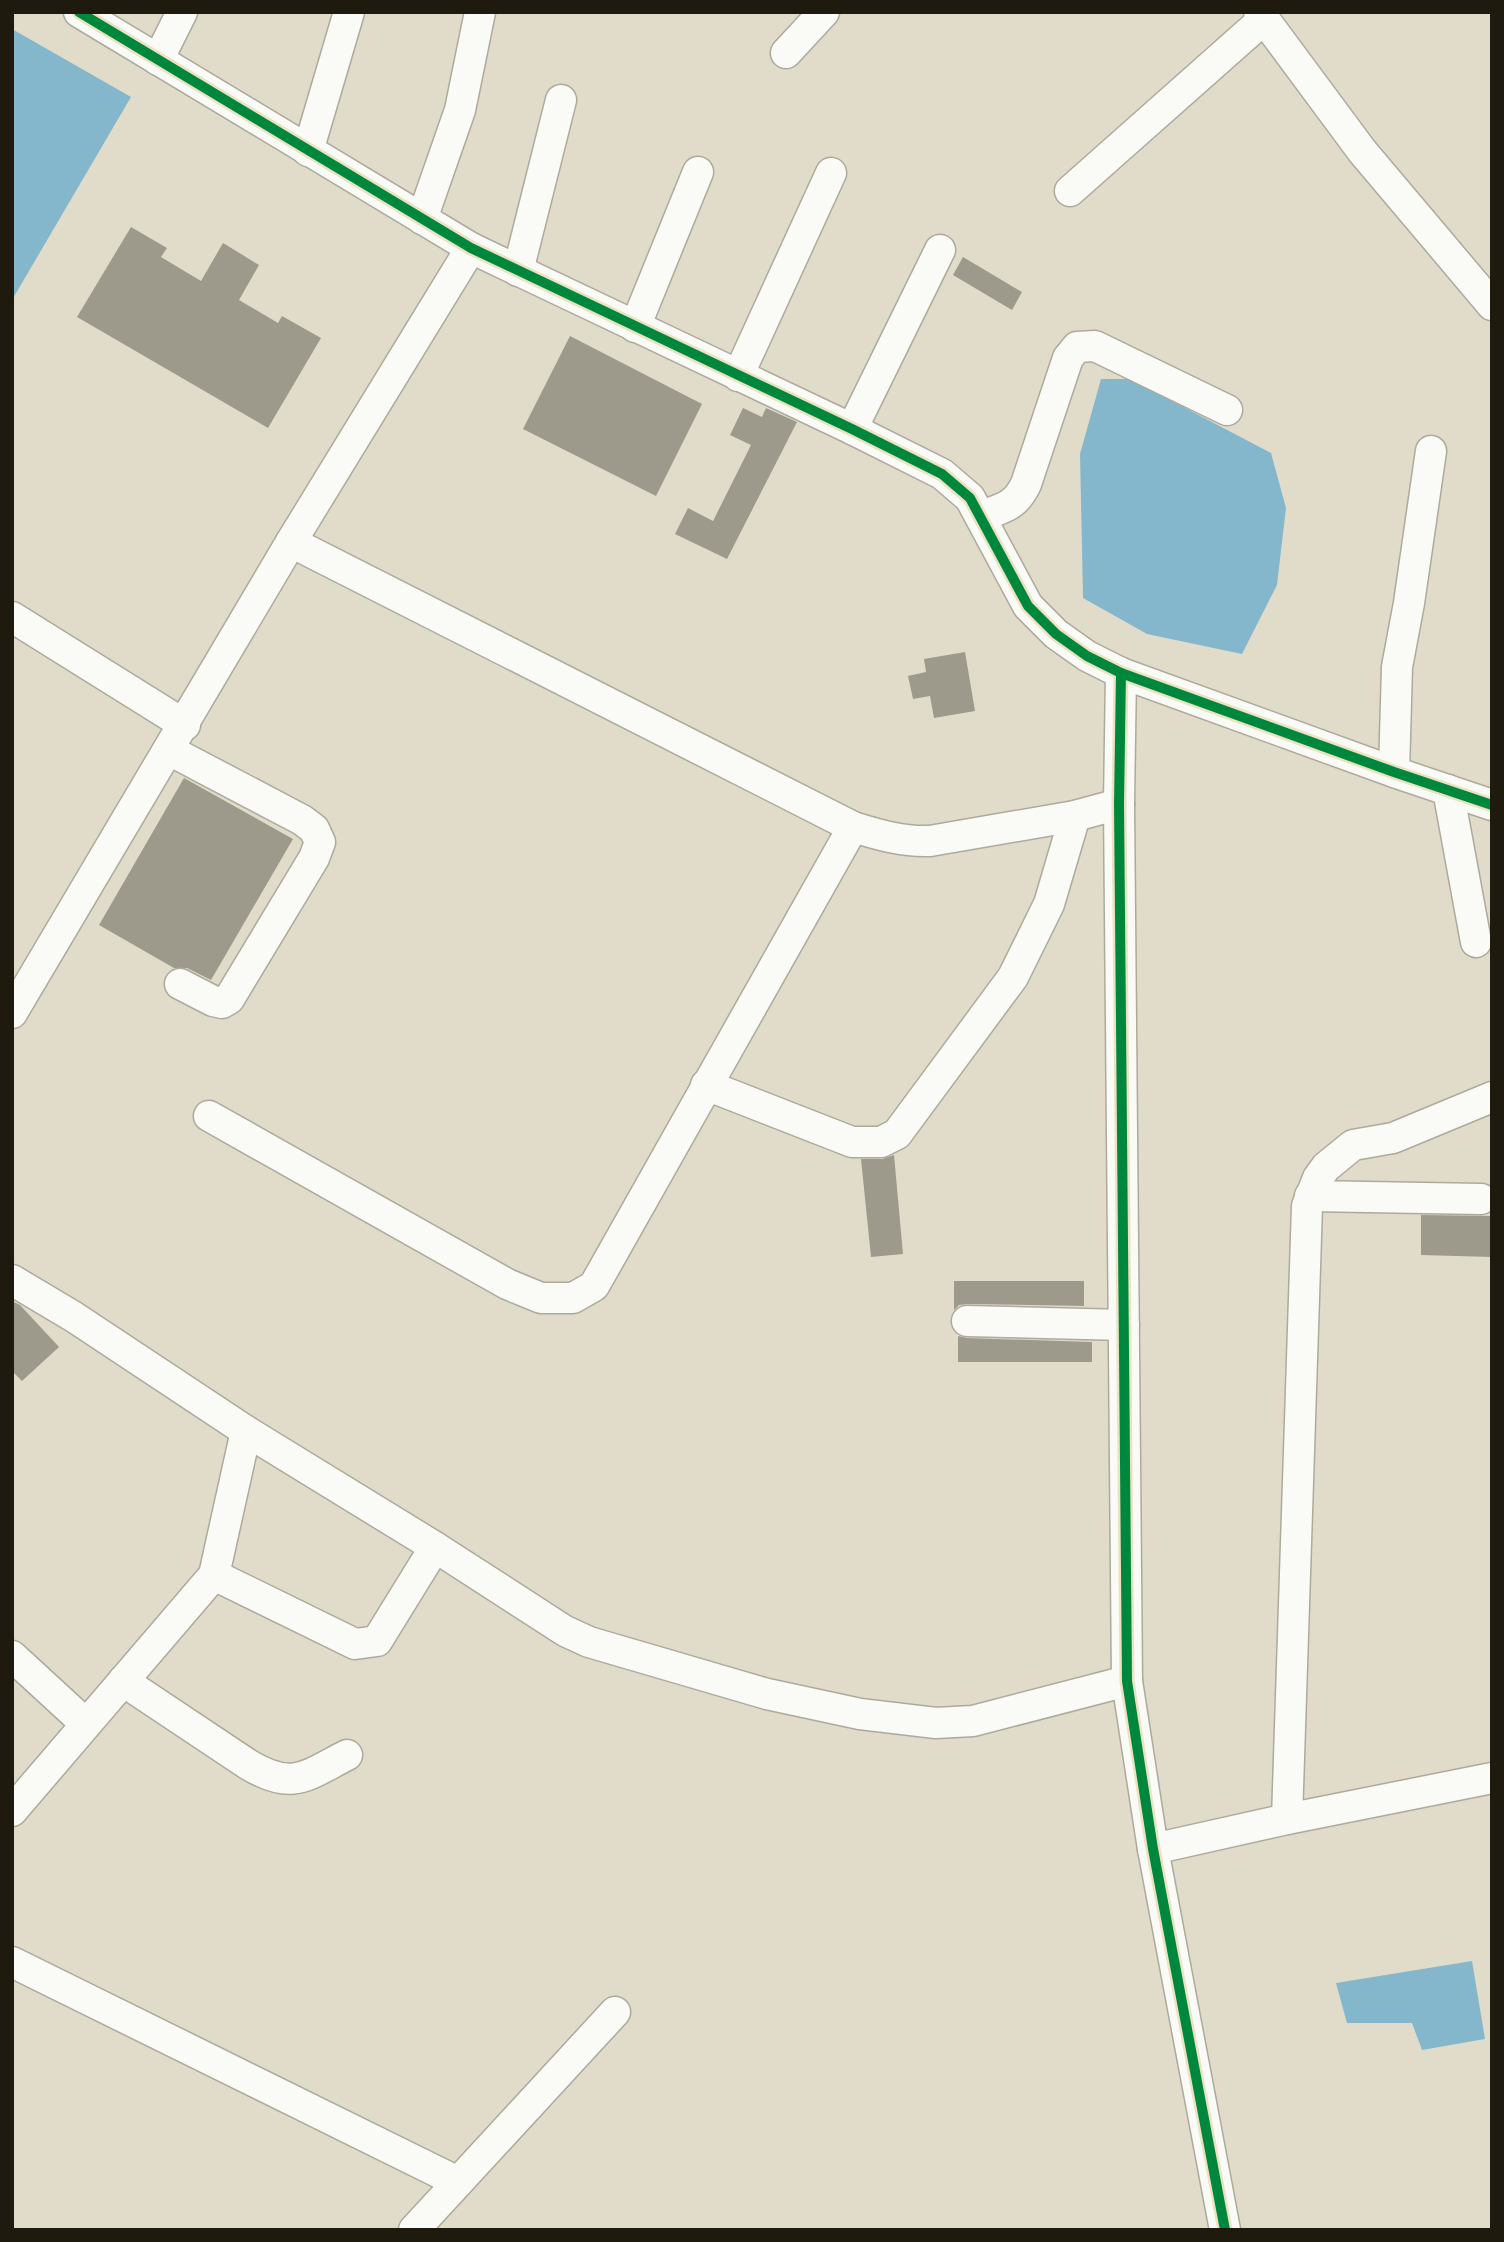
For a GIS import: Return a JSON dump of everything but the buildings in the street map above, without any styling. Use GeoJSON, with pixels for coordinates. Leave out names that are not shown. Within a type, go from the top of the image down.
{"type":"FeatureCollection","features":[{"type":"Feature","properties":{"kind":"street"},"geometry":{"type":"LineString","coordinates":[[79,12],[471,248],[942,474],[970,498],[1028,606],[1056,634],[1087,656],[1121,673],[1492,805]]}},
{"type":"Feature","properties":{"kind":"street"},"geometry":{"type":"LineString","coordinates":[[158,60],[182,12]]}},
{"type":"Feature","properties":{"kind":"street"},"geometry":{"type":"LineString","coordinates":[[309,150],[349,12]]}},
{"type":"Feature","properties":{"kind":"street"},"geometry":{"type":"LineString","coordinates":[[422,219],[460,110],[480,12]]}},
{"type":"Feature","properties":{"kind":"street"},"geometry":{"type":"LineString","coordinates":[[786,53],[824,12]]}},
{"type":"Feature","properties":{"kind":"street"},"geometry":{"type":"LineString","coordinates":[[1070,191],[1261,16],[1362,151],[1492,305]]}},
{"type":"Feature","properties":{"kind":"street"},"geometry":{"type":"LineString","coordinates":[[517,271],[561,100]]}},
{"type":"Feature","properties":{"kind":"street"},"geometry":{"type":"LineString","coordinates":[[635,327],[698,172]]}},
{"type":"Feature","properties":{"kind":"street"},"geometry":{"type":"LineString","coordinates":[[738,376],[831,173]]}},
{"type":"Feature","properties":{"kind":"street"},"geometry":{"type":"LineString","coordinates":[[12,1013],[291,542],[471,248]]}},
{"type":"Feature","properties":{"kind":"street"},"geometry":{"type":"LineString","coordinates":[[852,429],[940,250]]}},
{"type":"Feature","properties":{"kind":"street"},"geometry":{"type":"LineString","coordinates":[[981,516],[1011,505],[1019,498],[1068,358],[1077,347],[1095,346],[1227,410]]}},
{"type":"Feature","properties":{"kind":"street"},"geometry":{"type":"LineString","coordinates":[[1394,772],[1397,667],[1431,451]]}},
{"type":"Feature","properties":{"kind":"street"},"geometry":{"type":"LineString","coordinates":[[291,542],[853,827],[910,842],[930,841],[1075,816],[1119,804]]}},
{"type":"Feature","properties":{"kind":"street"},"geometry":{"type":"LineString","coordinates":[[12,617],[177,738],[302,820],[314,829],[320,842],[314,858],[229,999],[222,1003],[213,1001],[180,984]]}},
{"type":"Feature","properties":{"kind":"street"},"geometry":{"type":"LineString","coordinates":[[1121,673],[1119,804],[1127,1681],[1153,1849],[1225,2230]]}},
{"type":"Feature","properties":{"kind":"street"},"geometry":{"type":"LineString","coordinates":[[1448,790],[1476,942]]}},
{"type":"Feature","properties":{"kind":"street"},"geometry":{"type":"LineString","coordinates":[[706,1085],[852,1142],[881,1142],[897,1134],[1013,977],[1049,904],[1075,816]]}},
{"type":"Feature","properties":{"kind":"street"},"geometry":{"type":"LineString","coordinates":[[209,1116],[507,1284],[541,1298],[573,1298],[594,1286],[853,827]]}},
{"type":"Feature","properties":{"kind":"street"},"geometry":{"type":"LineString","coordinates":[[1287,1819],[1307,1206],[1326,1167],[1353,1145],[1393,1138],[1492,1097]]}},
{"type":"Feature","properties":{"kind":"street"},"geometry":{"type":"LineString","coordinates":[[1310,1196],[1481,1199]]}},
{"type":"Feature","properties":{"kind":"street"},"geometry":{"type":"LineString","coordinates":[[12,1280],[74,1317],[246,1431],[435,1547],[565,1631],[589,1642],[766,1694],[860,1714],[936,1723],[972,1721],[1127,1681]]}},
{"type":"Feature","properties":{"kind":"street"},"geometry":{"type":"LineString","coordinates":[[967,1321],[1124,1325]]}},
{"type":"Feature","properties":{"kind":"street"},"geometry":{"type":"LineString","coordinates":[[12,1811],[214,1575],[246,1431]]}},
{"type":"Feature","properties":{"kind":"street"},"geometry":{"type":"LineString","coordinates":[[214,1575],[355,1644],[369,1643],[377,1641],[435,1547]]}},
{"type":"Feature","properties":{"kind":"street"},"geometry":{"type":"LineString","coordinates":[[12,1656],[86,1724]]}},
{"type":"Feature","properties":{"kind":"street"},"geometry":{"type":"LineString","coordinates":[[123,1681],[264,1774],[280,1779],[303,1778],[347,1755]]}},
{"type":"Feature","properties":{"kind":"street"},"geometry":{"type":"LineString","coordinates":[[1153,1849],[1492,1778]]}},
{"type":"Feature","properties":{"kind":"street"},"geometry":{"type":"LineString","coordinates":[[12,1962],[458,2182]]}},
{"type":"Feature","properties":{"kind":"street"},"geometry":{"type":"LineString","coordinates":[[414,2230],[615,2012]]}},
{"type":"Feature","properties":{"kind":"water"},"geometry":{"type":"Polygon","coordinates":[[[12,29],[131,97],[12,300],[12,29]]]}},
{"type":"Feature","properties":{"kind":"water"},"geometry":{"type":"Polygon","coordinates":[[[1101,379],[1130,379],[1271,453],[1286,508],[1277,585],[1242,654],[1147,634],[1083,598],[1080,454],[1101,379]]]}},
{"type":"Feature","properties":{"kind":"water"},"geometry":{"type":"Polygon","coordinates":[[[1472,1961],[1485,2039],[1422,2050],[1412,2023],[1347,2023],[1336,1983],[1472,1961]]]}},
{"type":"Feature","properties":{"kind":"cycle path"},"geometry":{"type":"LineString","coordinates":[[79,12],[471,248],[942,474],[970,498],[1028,606],[1056,634],[1087,656],[1121,673],[1492,805]]}},
{"type":"Feature","properties":{"kind":"cycle path"},"geometry":{"type":"LineString","coordinates":[[1121,673],[1119,804],[1127,1681],[1153,1849],[1225,2230]]}}]}
